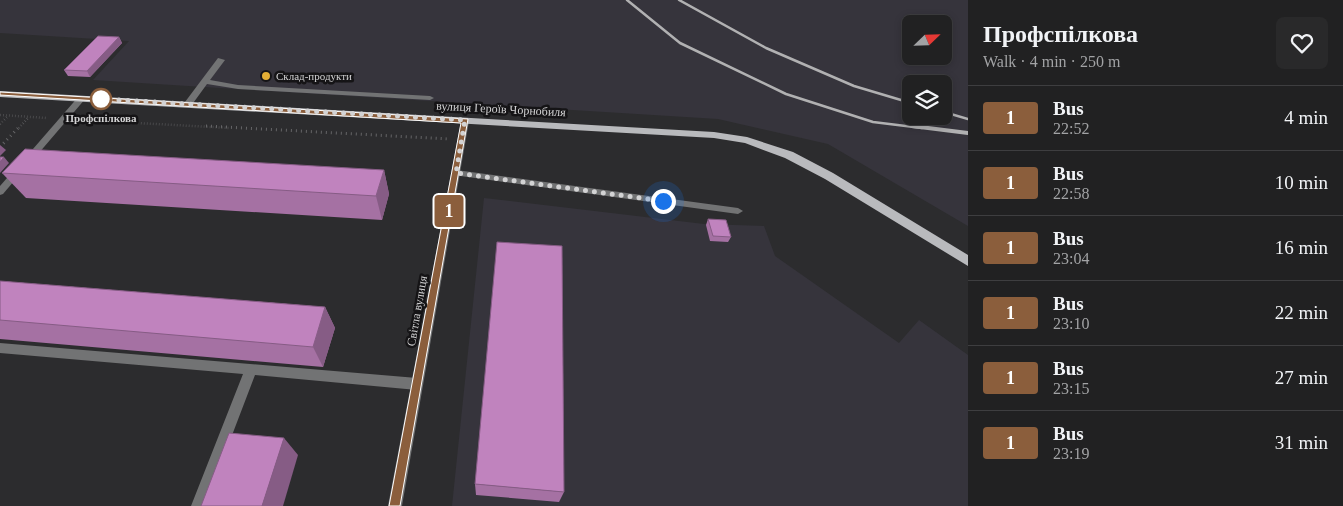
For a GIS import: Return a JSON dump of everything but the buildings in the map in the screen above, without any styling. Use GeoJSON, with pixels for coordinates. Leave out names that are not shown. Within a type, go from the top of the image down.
{"type":"FeatureCollection","features":[{"type":"Feature","properties":{"kind":"main road","name":"вулиця Героїв Чорнобиля"},"geometry":{"type":"LineString","coordinates":[[0,94],[714,135],[747,140],[789,155],[829,176],[968,261]]}},
{"type":"Feature","properties":{"kind":"street"},"geometry":{"type":"LineString","coordinates":[[188,104],[221,60]]}},
{"type":"Feature","properties":{"kind":"street"},"geometry":{"type":"LineString","coordinates":[[205,81],[238,87],[430,98]]}},
{"type":"Feature","properties":{"kind":"street"},"geometry":{"type":"LineString","coordinates":[[0,192],[82,98]]}},
{"type":"Feature","properties":{"kind":"street","name":"Світла вулиця"},"geometry":{"type":"LineString","coordinates":[[395,506],[465,120]]}},
{"type":"Feature","properties":{"kind":"street"},"geometry":{"type":"LineString","coordinates":[[456,173],[738,211]]}},
{"type":"Feature","properties":{"kind":"street"},"geometry":{"type":"LineString","coordinates":[[0,348],[417,384]]}},
{"type":"Feature","properties":{"kind":"street"},"geometry":{"type":"LineString","coordinates":[[198,506],[251,370]]}},
{"type":"Feature","properties":{"kind":"path"},"geometry":{"type":"LineString","coordinates":[[0,115],[462,140]]}},
{"type":"Feature","properties":{"kind":"path"},"geometry":{"type":"LineString","coordinates":[[0,124],[8,116]]}},
{"type":"Feature","properties":{"kind":"path"},"geometry":{"type":"LineString","coordinates":[[0,147],[29,117]]}},
{"type":"Feature","properties":{"kind":"shaded area"},"geometry":{"type":"Polygon","coordinates":[[[0,0],[968,0],[968,226],[828,144],[718,119],[93,80],[129,41],[0,33],[0,0]]]}},
{"type":"Feature","properties":{"kind":"shaded area"},"geometry":{"type":"Polygon","coordinates":[[[484,198],[704,224],[764,226],[775,256],[899,343],[919,320],[968,355],[968,506],[452,506],[484,198]]]}},
{"type":"Feature","properties":{"kind":"railway"},"geometry":{"type":"LineString","coordinates":[[627,0],[680,43],[786,94],[873,122],[922,128]]}},
{"type":"Feature","properties":{"kind":"railway"},"geometry":{"type":"LineString","coordinates":[[679,0],[766,48],[854,86],[902,100]]}},
{"type":"Feature","properties":{"kind":"railway"},"geometry":{"type":"LineString","coordinates":[[952,114],[968,119]]}},
{"type":"Feature","properties":{"kind":"railway"},"geometry":{"type":"LineString","coordinates":[[912,126],[968,133]]}},
{"type":"Feature","properties":{"kind":"bus line","name":"1"},"geometry":{"type":"LineString","coordinates":[[0,94],[465,120],[395,506]]}},
{"type":"Feature","properties":{"kind":"place","name":"Склад-продукти"},"geometry":{"type":"Point","coordinates":[266,76]}},
{"type":"Feature","properties":{"kind":"place","name":"Профспілкова"},"geometry":{"type":"Point","coordinates":[101,99]}},
{"type":"Feature","properties":{"kind":"route"},"geometry":{"type":"LineString","coordinates":[[101,99],[465,120],[456,173],[663,201]]}}]}
